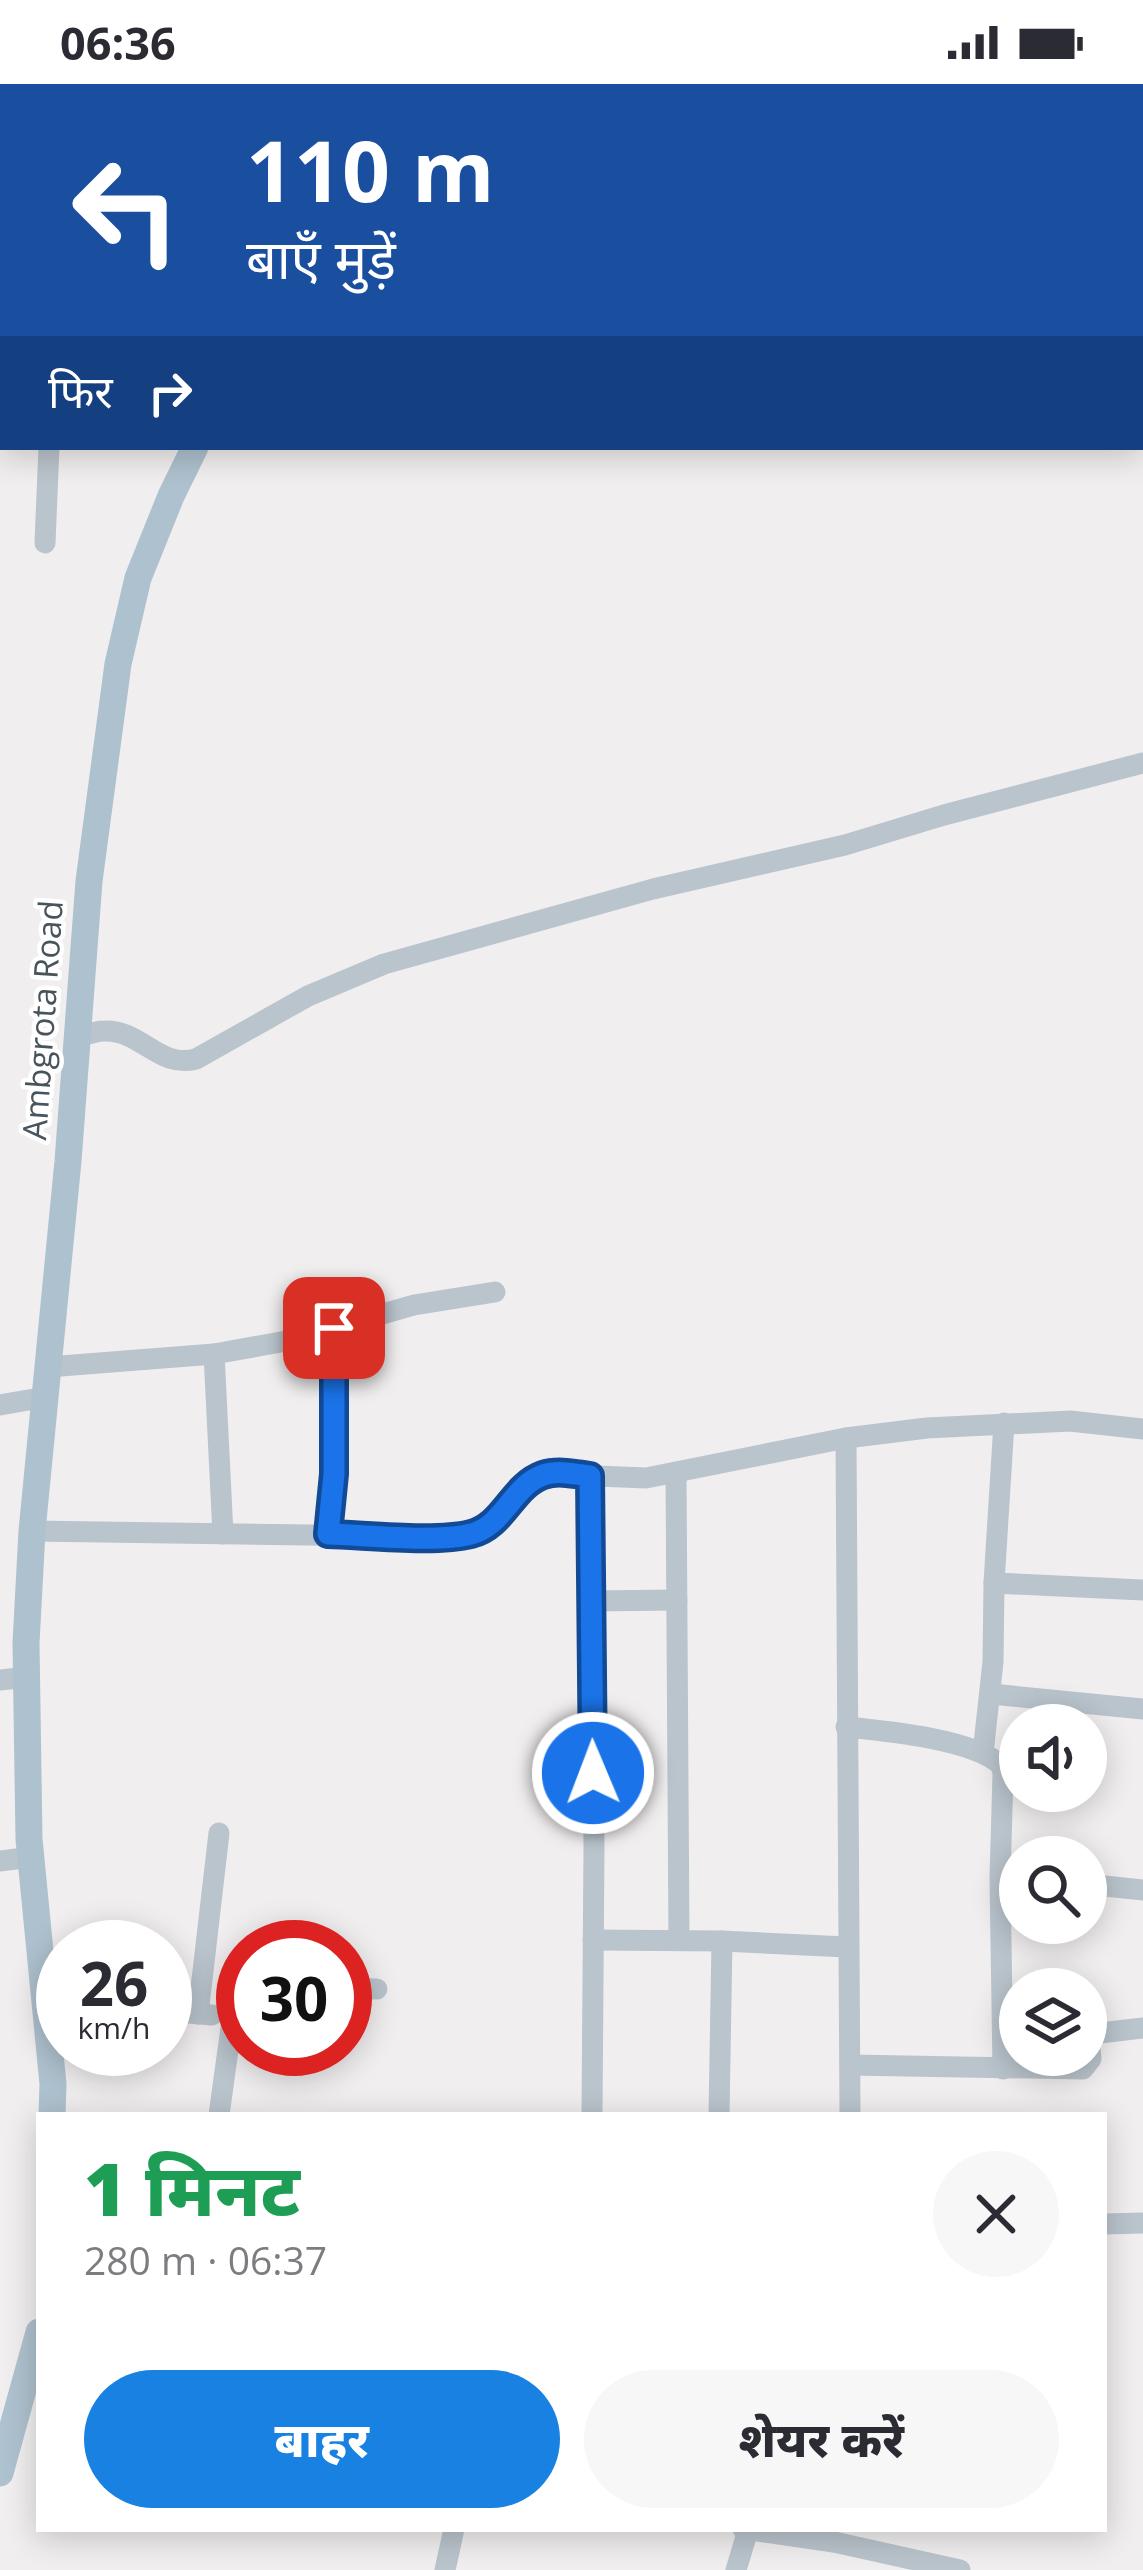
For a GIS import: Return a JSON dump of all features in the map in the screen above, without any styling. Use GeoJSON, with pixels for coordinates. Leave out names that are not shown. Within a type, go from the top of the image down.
{"type":"FeatureCollection","features":[{"type":"Feature","properties":{"kind":"main road","name":"Ambgrota Road"},"geometry":{"type":"LineString","coordinates":[[41,1920],[14,1678],[46,1397],[89,881],[126,621],[152,539],[193,450]]}},
{"type":"Feature","properties":{"kind":"main road","name":"Ambgrota Road"},"geometry":{"type":"LineString","coordinates":[[52,2112],[53,2076]]}},
{"type":"Feature","properties":{"kind":"main road"},"geometry":{"type":"LineString","coordinates":[[0,2473],[36,2343]]}},
{"type":"Feature","properties":{"kind":"street"},"geometry":{"type":"LineString","coordinates":[[44,543],[50,450]]}},
{"type":"Feature","properties":{"kind":"street"},"geometry":{"type":"LineString","coordinates":[[76,1038],[108,1030],[173,1061],[196,1059],[308,996],[384,964],[653,889],[845,845],[1143,763]]}},
{"type":"Feature","properties":{"kind":"street"},"geometry":{"type":"LineString","coordinates":[[48,1366],[214,1354],[292,1340],[414,1305],[495,1292]]}},
{"type":"Feature","properties":{"kind":"street"},"geometry":{"type":"LineString","coordinates":[[328,1534],[334,1474],[334,1328]]}},
{"type":"Feature","properties":{"kind":"street"},"geometry":{"type":"LineString","coordinates":[[214,1354],[223,1534]]}},
{"type":"Feature","properties":{"kind":"street"},"geometry":{"type":"LineString","coordinates":[[0,1405],[46,1397]]}},
{"type":"Feature","properties":{"kind":"street"},"geometry":{"type":"LineString","coordinates":[[32,1532],[453,1537],[490,1526],[536,1478],[547,1474],[618,1478],[676,1473],[753,1454],[926,1428],[1070,1421],[1143,1429]]}},
{"type":"Feature","properties":{"kind":"street"},"geometry":{"type":"LineString","coordinates":[[983,1753],[991,1694],[1004,1423]]}},
{"type":"Feature","properties":{"kind":"street"},"geometry":{"type":"LineString","coordinates":[[847,1438],[850,2112]]}},
{"type":"Feature","properties":{"kind":"street"},"geometry":{"type":"LineString","coordinates":[[676,1473],[679,1940]]}},
{"type":"Feature","properties":{"kind":"street"},"geometry":{"type":"LineString","coordinates":[[590,1476],[592,2112]]}},
{"type":"Feature","properties":{"kind":"street"},"geometry":{"type":"LineString","coordinates":[[994,1583],[1143,1591]]}},
{"type":"Feature","properties":{"kind":"street"},"geometry":{"type":"LineString","coordinates":[[591,1601],[676,1600]]}},
{"type":"Feature","properties":{"kind":"street"},"geometry":{"type":"LineString","coordinates":[[991,1694],[1143,1709]]}},
{"type":"Feature","properties":{"kind":"street"},"geometry":{"type":"LineString","coordinates":[[846,1727],[983,1753],[1001,1765],[1008,1836]]}},
{"type":"Feature","properties":{"kind":"street"},"geometry":{"type":"LineString","coordinates":[[198,2014],[219,1833]]}},
{"type":"Feature","properties":{"kind":"street"},"geometry":{"type":"LineString","coordinates":[[0,1861],[31,1857]]}},
{"type":"Feature","properties":{"kind":"street"},"geometry":{"type":"LineString","coordinates":[[1107,1886],[1143,1890]]}},
{"type":"Feature","properties":{"kind":"street"},"geometry":{"type":"LineString","coordinates":[[592,1940],[848,1947]]}},
{"type":"Feature","properties":{"kind":"street"},"geometry":{"type":"LineString","coordinates":[[719,2112],[722,1940]]}},
{"type":"Feature","properties":{"kind":"street"},"geometry":{"type":"LineString","coordinates":[[372,1988],[377,1988]]}},
{"type":"Feature","properties":{"kind":"street"},"geometry":{"type":"LineString","coordinates":[[192,2013],[216,2015]]}},
{"type":"Feature","properties":{"kind":"street"},"geometry":{"type":"LineString","coordinates":[[1107,2032],[1143,2028]]}},
{"type":"Feature","properties":{"kind":"street"},"geometry":{"type":"LineString","coordinates":[[850,2066],[999,2069]]}},
{"type":"Feature","properties":{"kind":"street"},"geometry":{"type":"LineString","coordinates":[[219,2112],[225,2076]]}},
{"type":"Feature","properties":{"kind":"street"},"geometry":{"type":"LineString","coordinates":[[1107,2224],[1143,2223]]}},
{"type":"Feature","properties":{"kind":"street"},"geometry":{"type":"LineString","coordinates":[[445,2570],[453,2532]]}},
{"type":"Feature","properties":{"kind":"street"},"geometry":{"type":"LineString","coordinates":[[736,2570],[745,2532]]}},
{"type":"Feature","properties":{"kind":"street"},"geometry":{"type":"LineString","coordinates":[[784,2532],[834,2536],[960,2570]]}},
{"type":"Feature","properties":{"kind":"route"},"geometry":{"type":"LineString","coordinates":[[334,1328],[334,1474],[328,1534],[474,1534],[490,1526],[536,1478],[561,1473],[590,1476],[593,1773]]}}]}
